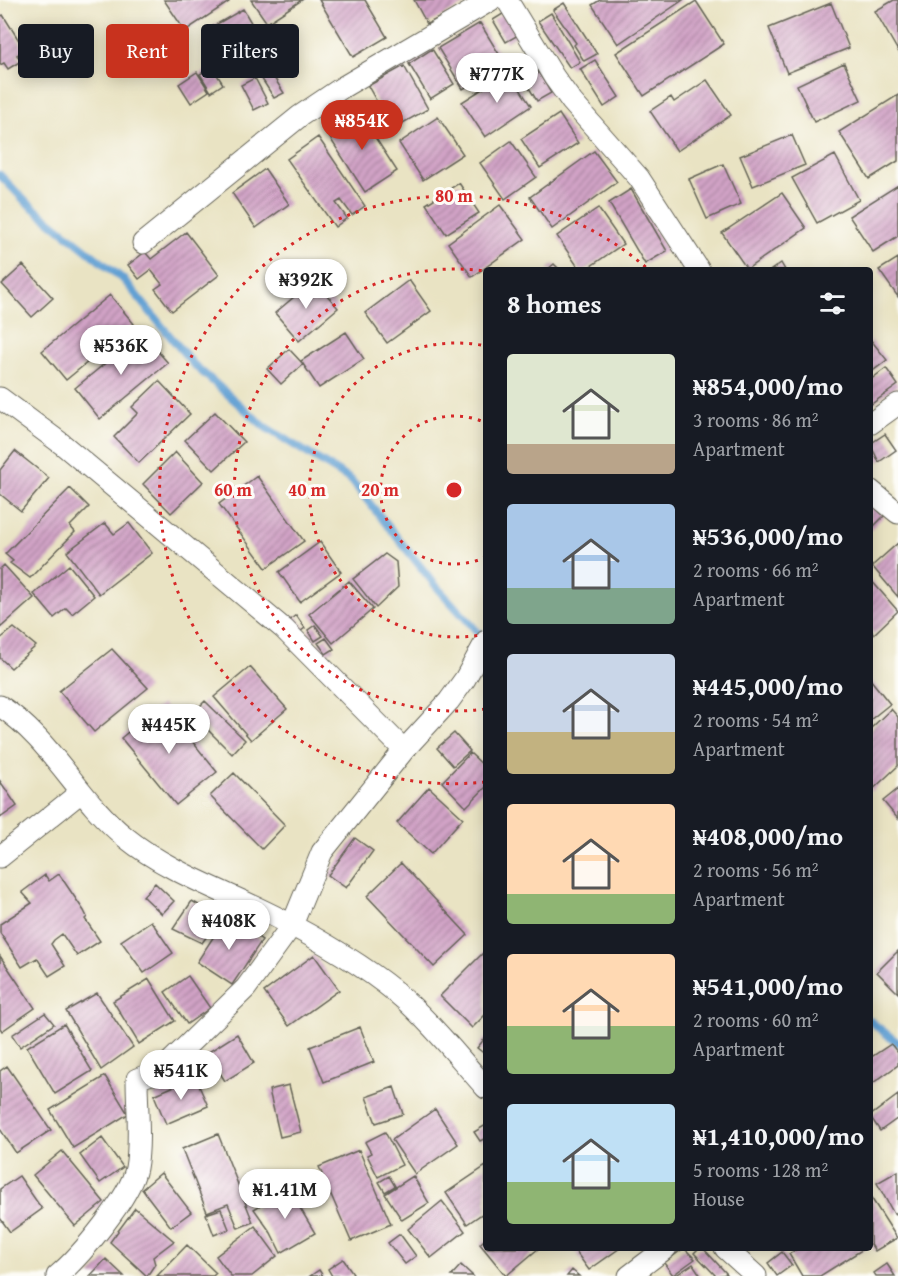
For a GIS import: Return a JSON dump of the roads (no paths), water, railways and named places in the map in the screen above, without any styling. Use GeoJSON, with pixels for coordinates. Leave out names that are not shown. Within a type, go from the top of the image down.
{"type":"FeatureCollection","features":[{"type":"Feature","properties":{"kind":"street"},"geometry":{"type":"LineString","coordinates":[[143,243],[300,116],[342,87],[491,0]]}},
{"type":"Feature","properties":{"kind":"street"},"geometry":{"type":"LineString","coordinates":[[507,0],[554,77],[572,102],[639,178],[697,267]]}},
{"type":"Feature","properties":{"kind":"street"},"geometry":{"type":"LineString","coordinates":[[0,398],[62,444],[284,629],[404,750]]}},
{"type":"Feature","properties":{"kind":"street"},"geometry":{"type":"LineString","coordinates":[[873,422],[898,404]]}},
{"type":"Feature","properties":{"kind":"street"},"geometry":{"type":"LineString","coordinates":[[873,492],[898,513]]}},
{"type":"Feature","properties":{"kind":"street"},"geometry":{"type":"LineString","coordinates":[[57,1276],[88,1244],[132,1184],[136,1166],[137,1079],[162,1070],[246,988],[292,925],[322,852],[404,750],[449,701],[465,679],[483,646]]}},
{"type":"Feature","properties":{"kind":"street"},"geometry":{"type":"LineString","coordinates":[[0,706],[39,739],[81,792],[123,836],[151,856],[292,925],[352,960],[406,1001],[483,1085]]}},
{"type":"Feature","properties":{"kind":"street"},"geometry":{"type":"LineString","coordinates":[[0,857],[81,792]]}},
{"type":"Feature","properties":{"kind":"street"},"geometry":{"type":"LineString","coordinates":[[629,1276],[662,1251]]}},
{"type":"Feature","properties":{"kind":"street"},"geometry":{"type":"LineString","coordinates":[[736,1251],[756,1276]]}},
{"type":"Feature","properties":{"kind":"waterway"},"geometry":{"type":"LineString","coordinates":[[0,175],[26,202],[124,280],[193,364],[265,427],[351,480],[436,586],[483,638]]}},
{"type":"Feature","properties":{"kind":"waterway"},"geometry":{"type":"LineString","coordinates":[[873,1023],[898,1043]]}}]}
